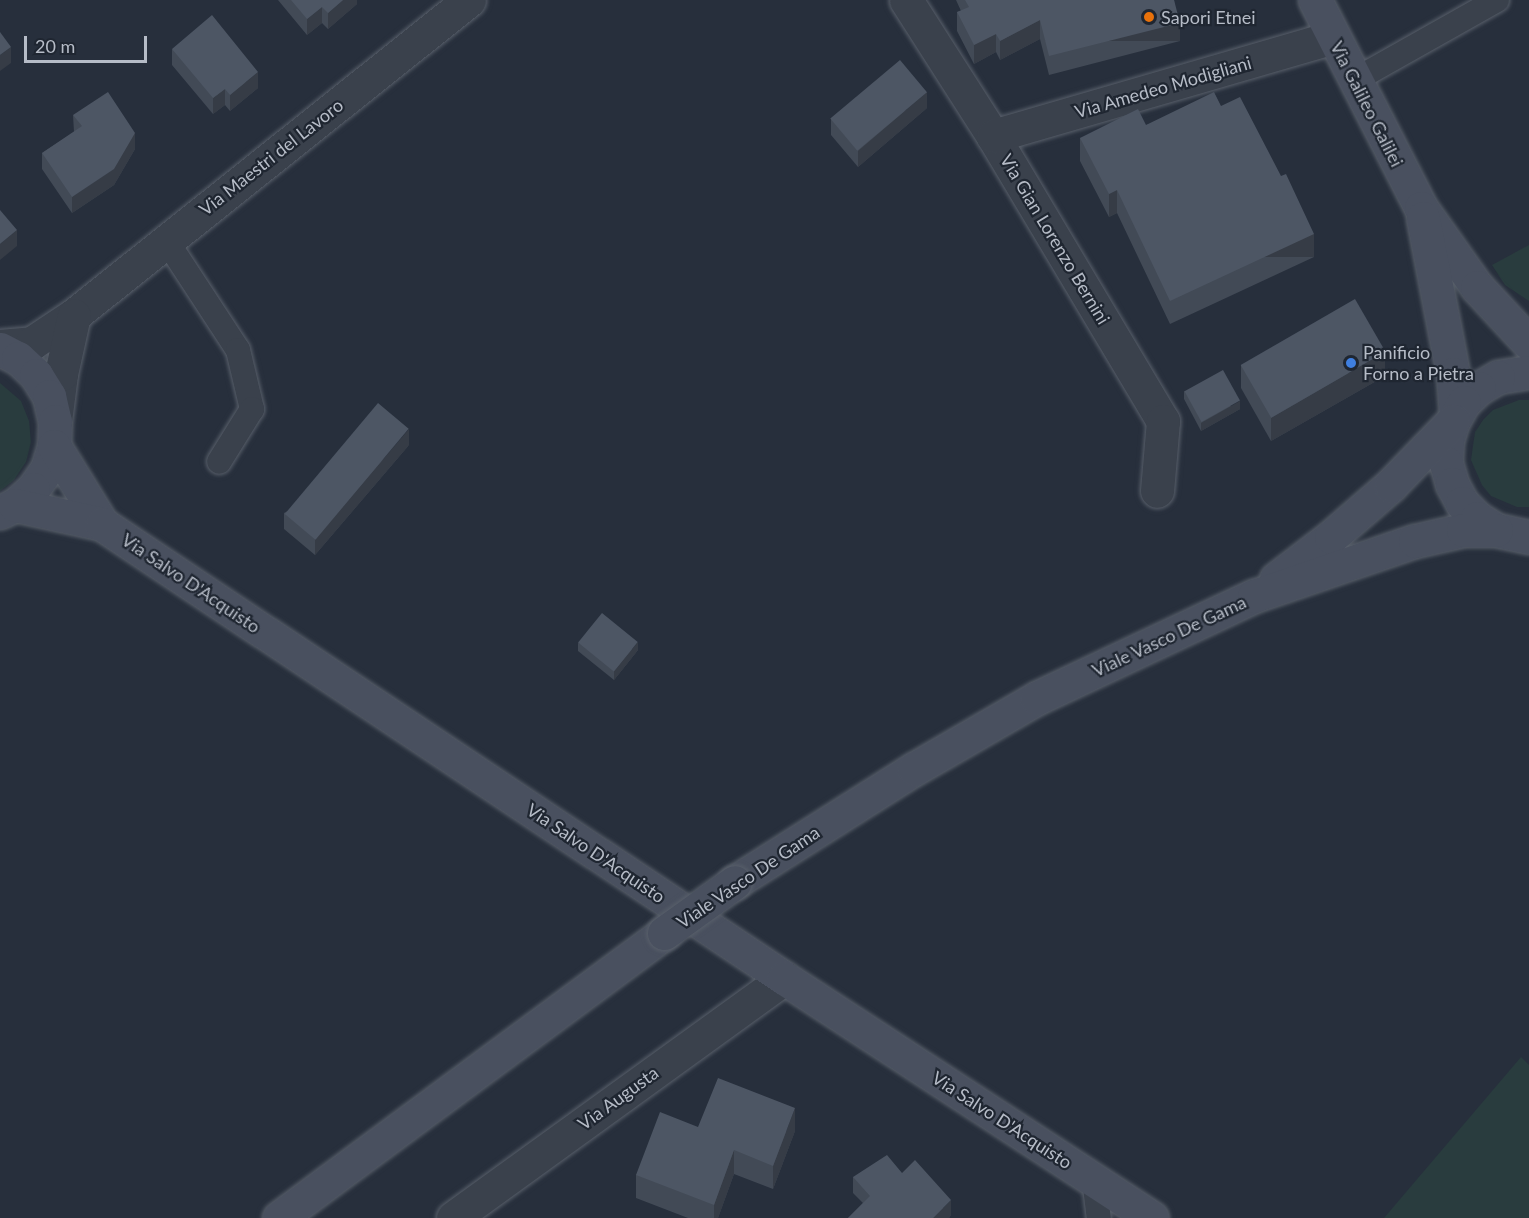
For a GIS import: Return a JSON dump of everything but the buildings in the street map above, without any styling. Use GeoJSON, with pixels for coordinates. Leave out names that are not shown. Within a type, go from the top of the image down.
{"type":"FeatureCollection","features":[{"type":"Feature","properties":{"kind":"main road","name":"Via Galileo Galilei"},"geometry":{"type":"LineString","coordinates":[[1315,0],[1421,208]]}},
{"type":"Feature","properties":{"kind":"main road"},"geometry":{"type":"LineString","coordinates":[[1421,208],[1477,287],[1529,343]]}},
{"type":"Feature","properties":{"kind":"main road"},"geometry":{"type":"LineString","coordinates":[[1421,208],[1453,374],[1454,418],[1446,452],[1452,484],[1462,503],[1477,518],[1496,530]]}},
{"type":"Feature","properties":{"kind":"main road"},"geometry":{"type":"LineString","coordinates":[[0,347],[18,358],[36,375],[49,396],[54,433],[102,524]]}},
{"type":"Feature","properties":{"kind":"main road"},"geometry":{"type":"LineString","coordinates":[[1254,596],[1331,537],[1391,484],[1454,418],[1464,402],[1479,388],[1498,377],[1529,372]]}},
{"type":"Feature","properties":{"kind":"main road"},"geometry":{"type":"LineString","coordinates":[[7,508],[33,489],[46,469],[54,433]]}},
{"type":"Feature","properties":{"kind":"main road"},"geometry":{"type":"LineString","coordinates":[[7,508],[102,524]]}},
{"type":"Feature","properties":{"kind":"main road","name":"Via Salvo D'Acquisto"},"geometry":{"type":"LineString","coordinates":[[102,524],[784,978],[1152,1218]]}},
{"type":"Feature","properties":{"kind":"main road"},"geometry":{"type":"LineString","coordinates":[[1254,596],[1415,541],[1463,530],[1496,530],[1529,537]]}},
{"type":"Feature","properties":{"kind":"main road","name":"Viale Vasco De Gama"},"geometry":{"type":"LineString","coordinates":[[279,1218],[735,882],[914,768],[1037,698],[1254,596]]}},
{"type":"Feature","properties":{"kind":"street","name":"Via Maestri del Lavoro"},"geometry":{"type":"LineString","coordinates":[[0,347],[32,343],[74,315],[469,0]]}},
{"type":"Feature","properties":{"kind":"street","name":"Via Gian Lorenzo Bernini"},"geometry":{"type":"LineString","coordinates":[[906,0],[993,136],[1163,421],[1157,491]]}},
{"type":"Feature","properties":{"kind":"street","name":"Via Amedeo Modigliani"},"geometry":{"type":"LineString","coordinates":[[993,136],[1333,37]]}},
{"type":"Feature","properties":{"kind":"street"},"geometry":{"type":"LineString","coordinates":[[54,433],[61,374],[74,315]]}},
{"type":"Feature","properties":{"kind":"street","name":"Via Augusta"},"geometry":{"type":"LineString","coordinates":[[453,1218],[784,978]]}},
{"type":"Feature","properties":{"kind":"lane"},"geometry":{"type":"LineString","coordinates":[[1355,80],[1497,0]]}},
{"type":"Feature","properties":{"kind":"lane"},"geometry":{"type":"LineString","coordinates":[[166,240],[238,350],[252,409],[219,462]]}},
{"type":"Feature","properties":{"kind":"lane"},"geometry":{"type":"LineString","coordinates":[[1094,1179],[1099,1218]]}},
{"type":"Feature","properties":{"kind":"shaded area"},"geometry":{"type":"Polygon","coordinates":[[[1529,245],[1529,301],[1505,285],[1492,265],[1529,245]]]}},
{"type":"Feature","properties":{"kind":"shaded area"},"geometry":{"type":"Polygon","coordinates":[[[0,383],[21,401],[29,421],[31,442],[26,462],[14,480],[0,491],[0,383]]]}},
{"type":"Feature","properties":{"kind":"shaded area"},"geometry":{"type":"Polygon","coordinates":[[[1519,400],[1529,400],[1529,507],[1517,507],[1491,496],[1482,485],[1471,460],[1475,432],[1483,420],[1493,410],[1519,400]]]}},
{"type":"Feature","properties":{"kind":"shaded area"},"geometry":{"type":"Polygon","coordinates":[[[1521,1057],[1529,1065],[1529,1218],[1384,1218],[1521,1057]]]}},
{"type":"Feature","properties":{"kind":"place","name":"Sapori Etnei"},"geometry":{"type":"Point","coordinates":[1149,17]}},
{"type":"Feature","properties":{"kind":"place","name":"Panificio Forno a Pietra"},"geometry":{"type":"Point","coordinates":[1351,363]}}]}
